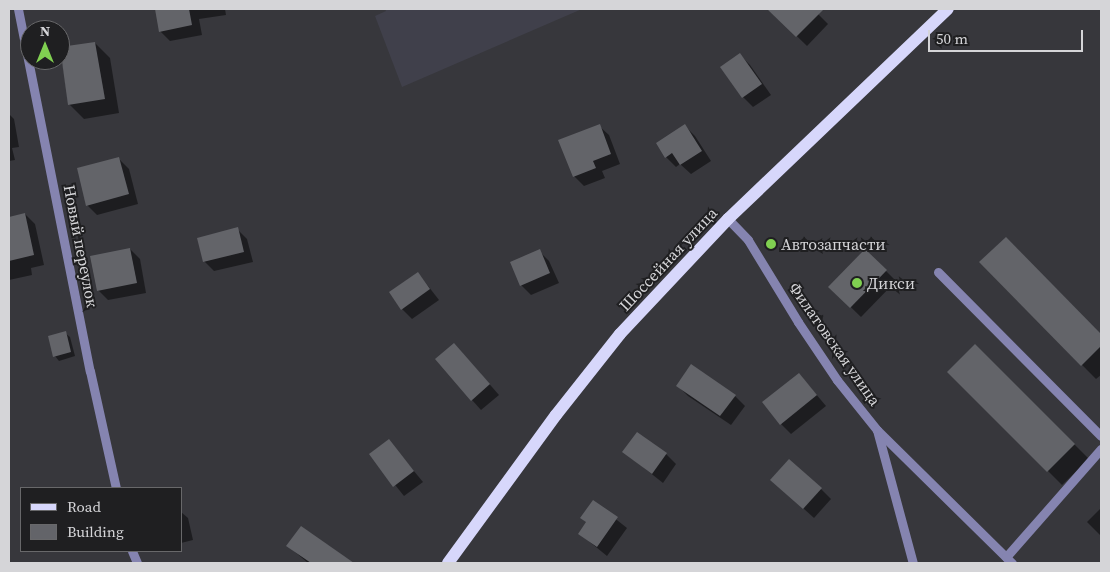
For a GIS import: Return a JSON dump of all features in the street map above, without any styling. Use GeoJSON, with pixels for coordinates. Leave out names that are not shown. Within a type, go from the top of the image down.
{"type":"FeatureCollection","features":[{"type":"Feature","properties":{"kind":"main road","name":"Шоссейная улица"},"geometry":{"type":"LineString","coordinates":[[448,563],[556,416],[620,334],[728,219],[948,9]]}},
{"type":"Feature","properties":{"kind":"street","name":"Новый переулок"},"geometry":{"type":"LineString","coordinates":[[18,9],[88,361],[116,487]]}},
{"type":"Feature","properties":{"kind":"street","name":"Филатовская улица"},"geometry":{"type":"LineString","coordinates":[[728,219],[748,240],[798,322],[837,380],[877,430],[1009,560]]}},
{"type":"Feature","properties":{"kind":"street"},"geometry":{"type":"LineString","coordinates":[[938,272],[1101,436]]}},
{"type":"Feature","properties":{"kind":"street"},"geometry":{"type":"LineString","coordinates":[[877,430],[913,563]]}},
{"type":"Feature","properties":{"kind":"street"},"geometry":{"type":"LineString","coordinates":[[1009,560],[1101,449]]}},
{"type":"Feature","properties":{"kind":"shaded area"},"geometry":{"type":"Polygon","coordinates":[[[385,9],[582,9],[402,87],[375,16],[386,11],[385,9]]]}},
{"type":"Feature","properties":{"kind":"building"},"geometry":{"type":"Polygon","coordinates":[[[155,9],[189,9],[192,25],[159,32],[155,9]]]}},
{"type":"Feature","properties":{"kind":"building"},"geometry":{"type":"Polygon","coordinates":[[[767,9],[824,9],[796,37],[767,9]]]}},
{"type":"Feature","properties":{"kind":"building"},"geometry":{"type":"Polygon","coordinates":[[[95,42],[105,99],[68,105],[63,70],[70,70],[70,46],[95,42]]]}},
{"type":"Feature","properties":{"kind":"building"},"geometry":{"type":"Polygon","coordinates":[[[740,53],[762,84],[742,98],[720,67],[740,53]]]}},
{"type":"Feature","properties":{"kind":"building"},"geometry":{"type":"Polygon","coordinates":[[[600,124],[611,154],[593,161],[596,168],[573,177],[558,140],[600,124]]]}},
{"type":"Feature","properties":{"kind":"building"},"geometry":{"type":"Polygon","coordinates":[[[685,124],[702,151],[680,165],[672,153],[665,158],[656,143],[685,124]]]}},
{"type":"Feature","properties":{"kind":"building"},"geometry":{"type":"Polygon","coordinates":[[[119,157],[129,194],[86,206],[77,168],[119,157]]]}},
{"type":"Feature","properties":{"kind":"building"},"geometry":{"type":"Polygon","coordinates":[[[25,213],[34,255],[9,261],[9,217],[25,213]]]}},
{"type":"Feature","properties":{"kind":"building"},"geometry":{"type":"Polygon","coordinates":[[[238,227],[244,252],[203,262],[197,238],[238,227]]]}},
{"type":"Feature","properties":{"kind":"building"},"geometry":{"type":"Polygon","coordinates":[[[1006,237],[1101,334],[1101,346],[1081,366],[979,262],[1006,237]]]}},
{"type":"Feature","properties":{"kind":"building"},"geometry":{"type":"Polygon","coordinates":[[[130,248],[137,283],[97,291],[90,256],[130,248]]]}},
{"type":"Feature","properties":{"kind":"building"},"geometry":{"type":"Polygon","coordinates":[[[540,249],[550,273],[520,286],[510,262],[540,249]]]}},
{"type":"Feature","properties":{"kind":"building"},"geometry":{"type":"Polygon","coordinates":[[[865,249],[887,270],[850,308],[828,287],[865,249]]]}},
{"type":"Feature","properties":{"kind":"building"},"geometry":{"type":"Polygon","coordinates":[[[418,272],[430,289],[401,310],[389,292],[418,272]]]}},
{"type":"Feature","properties":{"kind":"building"},"geometry":{"type":"Polygon","coordinates":[[[66,331],[71,352],[53,357],[48,336],[66,331]]]}},
{"type":"Feature","properties":{"kind":"building"},"geometry":{"type":"Polygon","coordinates":[[[454,343],[490,384],[471,401],[435,359],[454,343]]]}},
{"type":"Feature","properties":{"kind":"building"},"geometry":{"type":"Polygon","coordinates":[[[975,344],[1075,444],[1047,472],[947,372],[975,344]]]}},
{"type":"Feature","properties":{"kind":"building"},"geometry":{"type":"Polygon","coordinates":[[[691,364],[736,395],[720,416],[676,386],[691,364]]]}},
{"type":"Feature","properties":{"kind":"building"},"geometry":{"type":"Polygon","coordinates":[[[799,373],[817,395],[780,425],[762,402],[799,373]]]}},
{"type":"Feature","properties":{"kind":"building"},"geometry":{"type":"Polygon","coordinates":[[[637,432],[667,453],[652,474],[622,452],[637,432]]]}},
{"type":"Feature","properties":{"kind":"building"},"geometry":{"type":"Polygon","coordinates":[[[389,439],[414,471],[393,487],[369,454],[389,439]]]}},
{"type":"Feature","properties":{"kind":"building"},"geometry":{"type":"Polygon","coordinates":[[[789,459],[822,488],[803,509],[770,480],[789,459]]]}},
{"type":"Feature","properties":{"kind":"building"},"geometry":{"type":"Polygon","coordinates":[[[593,500],[618,517],[597,547],[578,534],[586,522],[580,518],[593,500]]]}},
{"type":"Feature","properties":{"kind":"building"},"geometry":{"type":"Polygon","coordinates":[[[301,526],[354,563],[311,563],[286,546],[301,526]]]}},
{"type":"Feature","properties":{"kind":"place","name":"Автозапчасти"},"geometry":{"type":"Point","coordinates":[771,244]}},
{"type":"Feature","properties":{"kind":"place","name":"Дикси"},"geometry":{"type":"Point","coordinates":[857,283]}}]}
